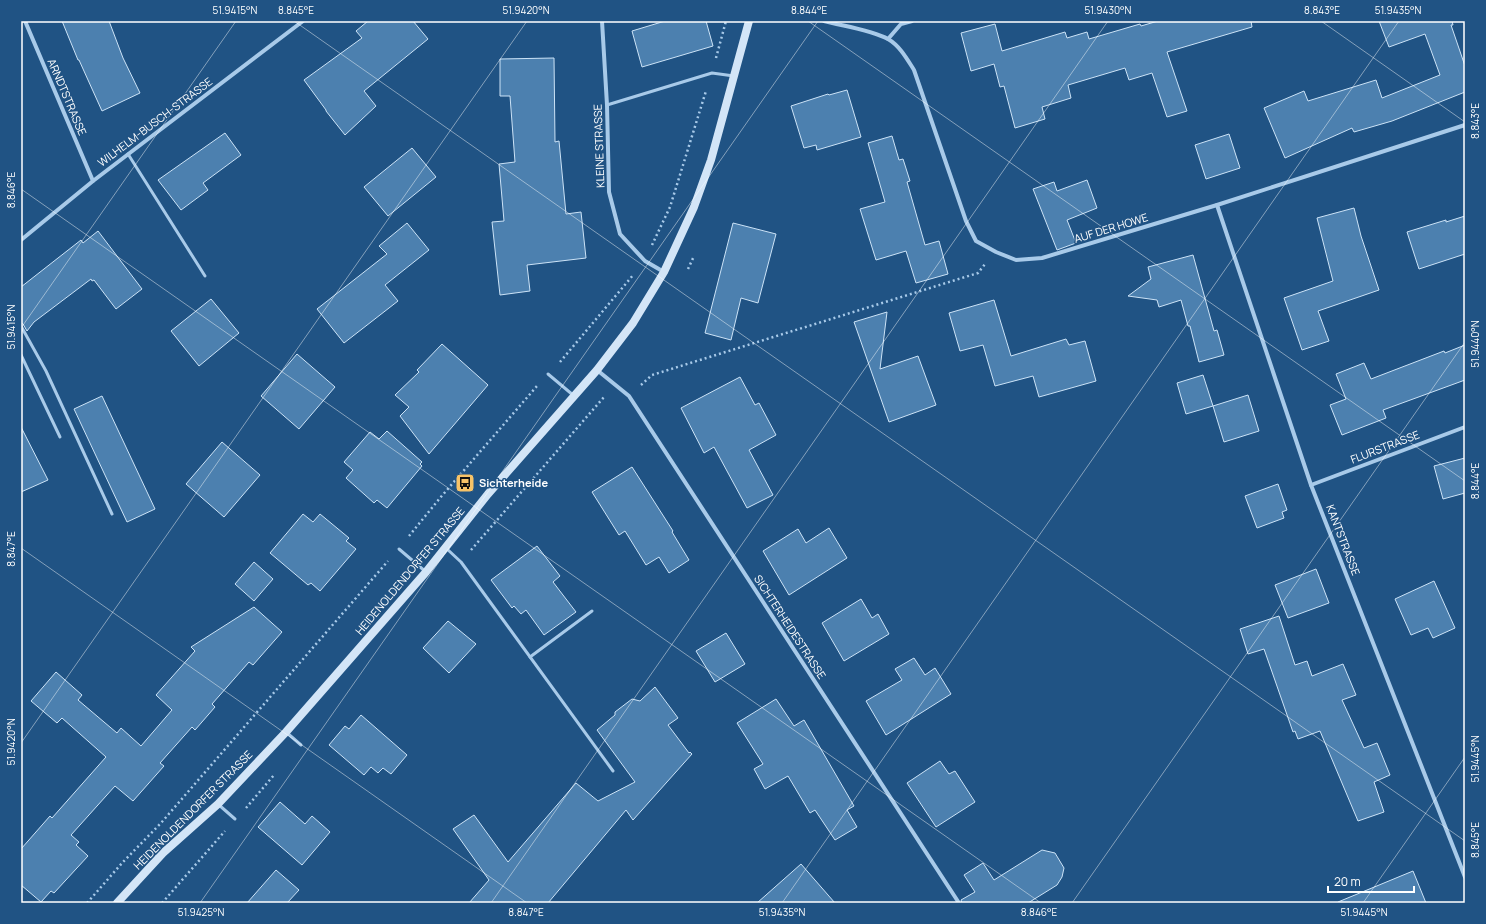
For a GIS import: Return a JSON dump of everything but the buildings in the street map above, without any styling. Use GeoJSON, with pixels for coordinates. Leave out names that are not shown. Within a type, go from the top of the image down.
{"type":"FeatureCollection","features":[{"type":"Feature","properties":{"kind":"street","name":"ARNDTSTRASSE"},"geometry":{"type":"LineString","coordinates":[[25,21],[93,181]]}},
{"type":"Feature","properties":{"kind":"street","name":"WILHELM-BUSCH-STRASSE"},"geometry":{"type":"LineString","coordinates":[[21,240],[93,181],[302,21]]}},
{"type":"Feature","properties":{"kind":"street","name":"KLEINE STRASSE"},"geometry":{"type":"LineString","coordinates":[[602,21],[607,105],[609,192],[620,234],[644,262],[664,272]]}},
{"type":"Feature","properties":{"kind":"street","name":"HEIDENOLDENDORFER STRASSE"},"geometry":{"type":"LineString","coordinates":[[119,902],[163,853],[218,804],[286,732],[426,572],[488,494],[597,370],[633,323],[664,272],[694,207],[711,160],[749,21]]}},
{"type":"Feature","properties":{"kind":"street","name":"AUF DER HOWE"},"geometry":{"type":"LineString","coordinates":[[824,21],[888,39],[902,51],[914,70],[966,221],[976,241],[996,252],[1016,260],[1042,258],[1217,205],[1465,125]]}},
{"type":"Feature","properties":{"kind":"street"},"geometry":{"type":"LineString","coordinates":[[888,39],[902,24],[912,21]]}},
{"type":"Feature","properties":{"kind":"street","name":"KANTSTRASSE"},"geometry":{"type":"LineString","coordinates":[[1217,205],[1311,485],[1465,877]]}},
{"type":"Feature","properties":{"kind":"street","name":"SICHTERHEIDESTRASSE"},"geometry":{"type":"LineString","coordinates":[[597,370],[629,396],[959,903]]}},
{"type":"Feature","properties":{"kind":"street","name":"FLURSTRASSE"},"geometry":{"type":"LineString","coordinates":[[1311,485],[1465,427]]}},
{"type":"Feature","properties":{"kind":"lane"},"geometry":{"type":"LineString","coordinates":[[607,105],[712,73],[734,76]]}},
{"type":"Feature","properties":{"kind":"lane"},"geometry":{"type":"LineString","coordinates":[[128,154],[205,276]]}},
{"type":"Feature","properties":{"kind":"lane"},"geometry":{"type":"LineString","coordinates":[[21,326],[46,371],[112,514]]}},
{"type":"Feature","properties":{"kind":"lane"},"geometry":{"type":"LineString","coordinates":[[21,355],[60,437]]}},
{"type":"Feature","properties":{"kind":"lane"},"geometry":{"type":"LineString","coordinates":[[548,374],[575,396]]}},
{"type":"Feature","properties":{"kind":"lane"},"geometry":{"type":"LineString","coordinates":[[445,548],[461,562],[613,771]]}},
{"type":"Feature","properties":{"kind":"lane"},"geometry":{"type":"LineString","coordinates":[[399,549],[426,572]]}},
{"type":"Feature","properties":{"kind":"lane"},"geometry":{"type":"LineString","coordinates":[[530,656],[592,611]]}},
{"type":"Feature","properties":{"kind":"lane"},"geometry":{"type":"LineString","coordinates":[[286,732],[301,745]]}},
{"type":"Feature","properties":{"kind":"lane"},"geometry":{"type":"LineString","coordinates":[[218,804],[235,820]]}},
{"type":"Feature","properties":{"kind":"path"},"geometry":{"type":"LineString","coordinates":[[87,903],[122,862],[161,822],[399,549],[445,492],[644,262],[670,207],[712,73],[726,21]]}},
{"type":"Feature","properties":{"kind":"path"},"geometry":{"type":"LineString","coordinates":[[629,396],[652,375],[978,273],[996,252]]}},
{"type":"Feature","properties":{"kind":"place","name":"Sichterheide"},"geometry":{"type":"Point","coordinates":[465,483]}}]}
